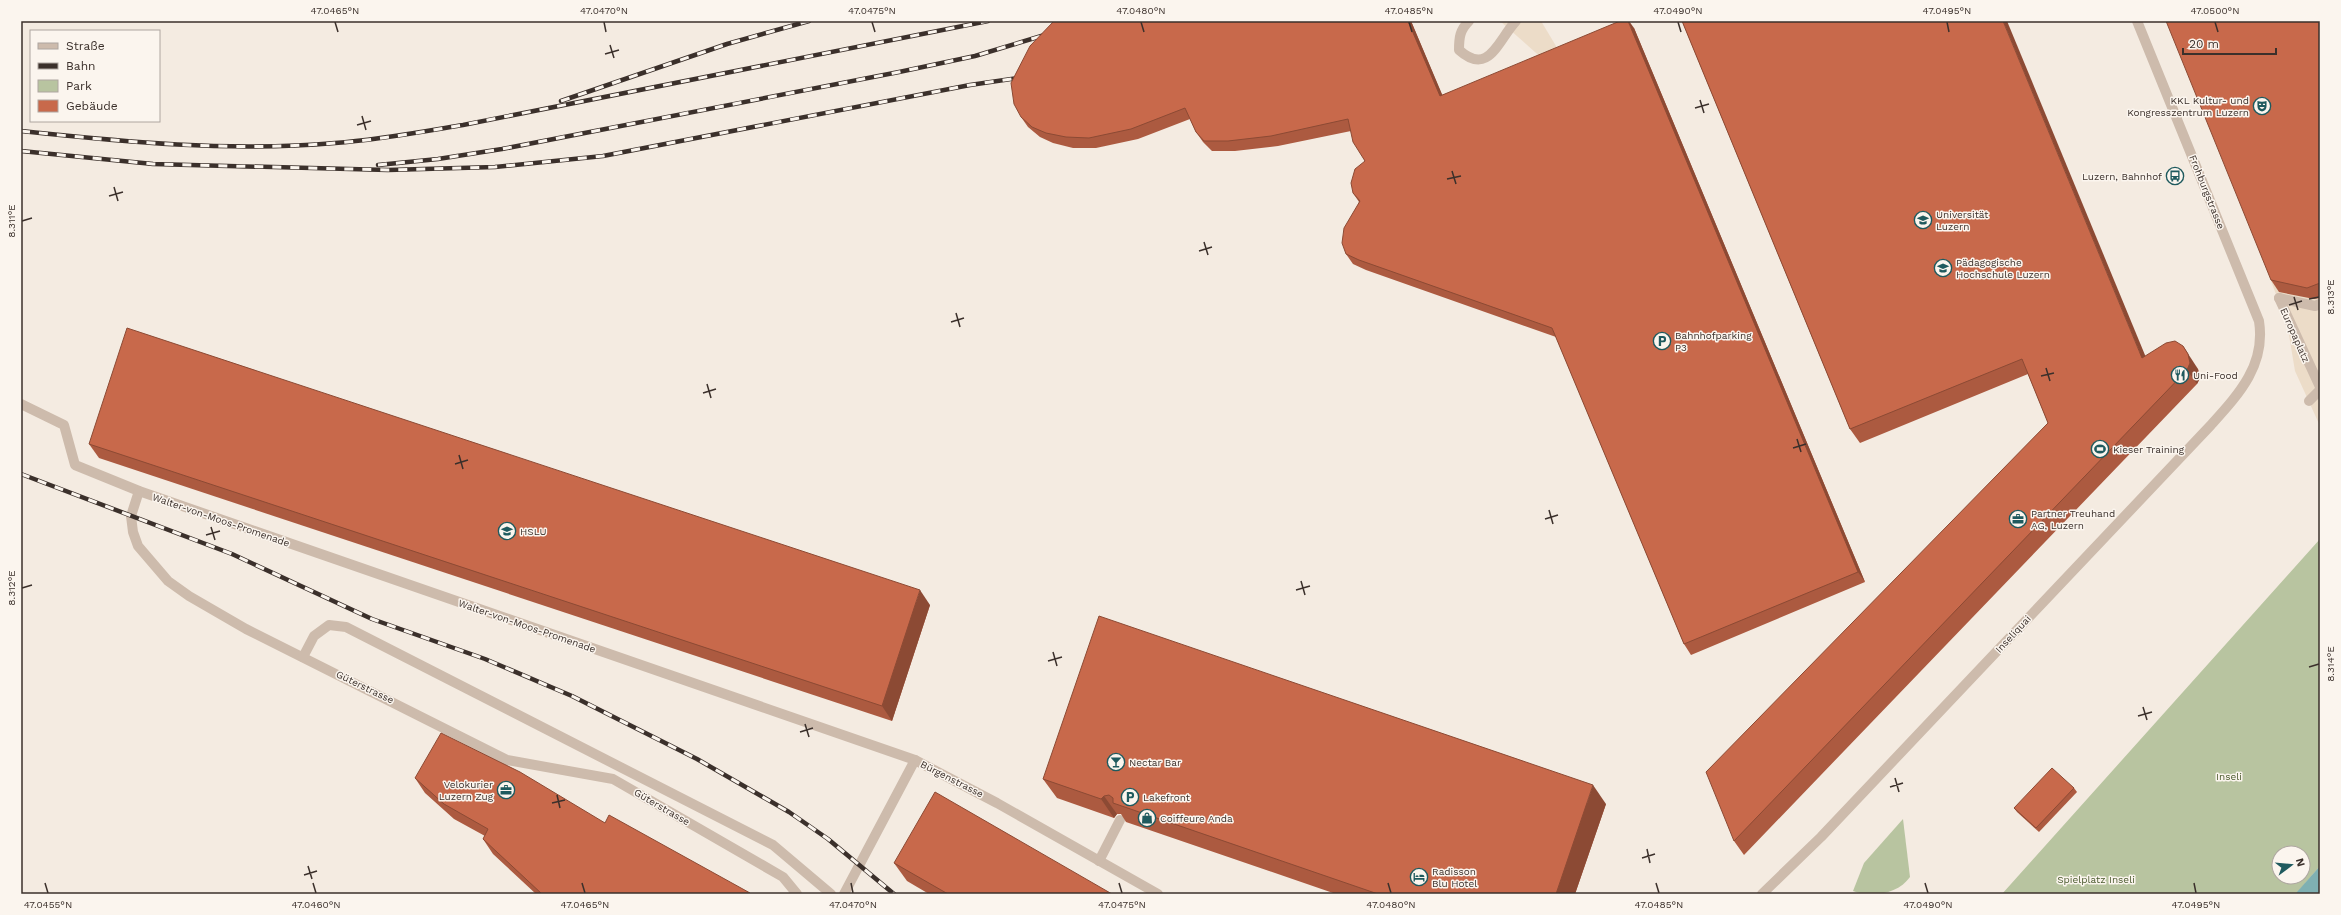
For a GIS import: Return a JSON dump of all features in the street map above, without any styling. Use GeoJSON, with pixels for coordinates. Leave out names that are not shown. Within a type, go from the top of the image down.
{"type":"FeatureCollection","features":[{"type":"Feature","properties":{"kind":"street"},"geometry":{"type":"LineString","coordinates":[[1469,21],[1462,29],[1459,38],[1459,50],[1468,58],[1477,61],[1485,59],[1491,54],[1516,21]]}},
{"type":"Feature","properties":{"kind":"street","name":"Frohburgstrasse"},"geometry":{"type":"LineString","coordinates":[[2137,21],[2259,321],[2261,334],[2255,366]]}},
{"type":"Feature","properties":{"kind":"street","name":"Europaplatz"},"geometry":{"type":"LineString","coordinates":[[2320,304],[2315,306],[2279,298],[2320,389]]}},
{"type":"Feature","properties":{"kind":"street","name":"Inseliquai"},"geometry":{"type":"LineString","coordinates":[[1762,894],[1821,837],[2211,425],[2236,396],[2255,366]]}},
{"type":"Feature","properties":{"kind":"street"},"geometry":{"type":"LineString","coordinates":[[2309,401],[2320,389]]}},
{"type":"Feature","properties":{"kind":"street"},"geometry":{"type":"LineString","coordinates":[[21,404],[64,425],[75,465],[139,492]]}},
{"type":"Feature","properties":{"kind":"street","name":"Güterstrasse"},"geometry":{"type":"LineString","coordinates":[[139,492],[131,516],[133,532],[138,546],[168,581],[189,596],[239,625],[507,760],[614,779],[783,877],[796,894]]}},
{"type":"Feature","properties":{"kind":"street","name":"Walter-von-Moos-Promenade"},"geometry":{"type":"LineString","coordinates":[[139,492],[915,760]]}},
{"type":"Feature","properties":{"kind":"street"},"geometry":{"type":"LineString","coordinates":[[303,657],[314,636],[329,625],[346,627],[773,845],[831,894]]}},
{"type":"Feature","properties":{"kind":"street","name":"Bürgenstrasse"},"geometry":{"type":"LineString","coordinates":[[844,894],[915,760],[972,789],[1158,894]]}},
{"type":"Feature","properties":{"kind":"street"},"geometry":{"type":"LineString","coordinates":[[1099,861],[1120,820]]}},
{"type":"Feature","properties":{"kind":"green space","name":"Inseli"},"geometry":{"type":"Polygon","coordinates":[[[2320,539],[2320,866],[2311,876],[2311,845],[2271,845],[2271,885],[2304,885],[2296,894],[2002,894],[2320,539]]]}},
{"type":"Feature","properties":{"kind":"green space"},"geometry":{"type":"Polygon","coordinates":[[[1903,819],[1910,877],[1899,887],[1884,893],[1868,894],[1853,891],[1864,863],[1903,819]]]}},
{"type":"Feature","properties":{"kind":"shaded area"},"geometry":{"type":"Polygon","coordinates":[[[1500,21],[1541,21],[1556,46],[1562,66],[1554,69],[1500,21]]]}},
{"type":"Feature","properties":{"kind":"shaded area"},"geometry":{"type":"Polygon","coordinates":[[[2320,191],[2320,426],[2295,371],[2287,323],[2248,221],[2320,191]]]}},
{"type":"Feature","properties":{"kind":"water"},"geometry":{"type":"Polygon","coordinates":[[[2320,866],[2320,894],[2296,894],[2303,885],[2311,885],[2311,876],[2320,866]]]}},
{"type":"Feature","properties":{"kind":"building"},"geometry":{"type":"Polygon","coordinates":[[[1054,21],[1408,21],[1440,96],[1620,21],[1628,21],[1858,572],[1684,644],[1552,328],[1359,260],[1346,254],[1342,243],[1344,228],[1360,201],[1353,193],[1351,183],[1355,169],[1365,161],[1353,142],[1348,119],[1271,136],[1228,141],[1204,141],[1196,132],[1185,108],[1131,129],[1089,138],[1066,137],[1046,133],[1032,127],[1021,117],[1014,104],[1011,83],[1030,46],[1054,21]]]}},
{"type":"Feature","properties":{"kind":"building"},"geometry":{"type":"Polygon","coordinates":[[[1682,21],[2003,21],[2142,358],[2166,343],[2175,341],[2183,346],[2188,354],[2190,363],[2187,370],[1734,841],[1706,772],[2048,423],[2022,359],[1850,429],[1682,21]]]}},
{"type":"Feature","properties":{"kind":"building","name":"KKL Kultur- und Kongresszentrum Luzern"},"geometry":{"type":"Polygon","coordinates":[[[2166,21],[2320,21],[2320,283],[2307,288],[2271,280],[2166,21]]]}},
{"type":"Feature","properties":{"kind":"building"},"geometry":{"type":"Polygon","coordinates":[[[127,328],[920,590],[882,706],[89,444],[127,328]]]}},
{"type":"Feature","properties":{"kind":"building"},"geometry":{"type":"Polygon","coordinates":[[[1099,616],[1593,785],[1556,894],[1378,894],[1113,803],[1113,798],[1109,795],[1104,796],[1101,799],[1043,779],[1099,616]]]}},
{"type":"Feature","properties":{"kind":"building"},"geometry":{"type":"Polygon","coordinates":[[[441,733],[520,772],[605,823],[609,815],[750,894],[542,894],[483,839],[488,829],[444,804],[415,778],[441,733]]]}},
{"type":"Feature","properties":{"kind":"building"},"geometry":{"type":"Polygon","coordinates":[[[2052,768],[2074,788],[2036,828],[2014,808],[2052,768]]]}},
{"type":"Feature","properties":{"kind":"building"},"geometry":{"type":"Polygon","coordinates":[[[935,792],[1112,894],[948,894],[894,863],[935,792]]]}},
{"type":"Feature","properties":{"kind":"railway"},"geometry":{"type":"LineString","coordinates":[[561,101],[727,44],[809,21]]}},
{"type":"Feature","properties":{"kind":"railway"},"geometry":{"type":"LineString","coordinates":[[21,131],[99,139],[216,146],[295,146],[367,140],[463,125],[988,21]]}},
{"type":"Feature","properties":{"kind":"railway"},"geometry":{"type":"LineString","coordinates":[[378,165],[438,159],[502,149],[899,72],[975,56],[1048,34]]}},
{"type":"Feature","properties":{"kind":"railway"},"geometry":{"type":"LineString","coordinates":[[21,151],[153,164],[388,170],[495,167],[603,156],[970,85],[1025,77]]}},
{"type":"Feature","properties":{"kind":"railway"},"geometry":{"type":"LineString","coordinates":[[21,474],[232,554],[372,619],[485,659],[572,696],[697,759],[789,812],[828,839],[894,894]]}},
{"type":"Feature","properties":{"kind":"place","name":"KKL Kultur- und Kongresszentrum Luzern"},"geometry":{"type":"Point","coordinates":[2262,106]}},
{"type":"Feature","properties":{"kind":"place","name":"Luzern, Bahnhof"},"geometry":{"type":"Point","coordinates":[2175,176]}},
{"type":"Feature","properties":{"kind":"place","name":"Universität Luzern"},"geometry":{"type":"Point","coordinates":[1923,220]}},
{"type":"Feature","properties":{"kind":"place","name":"Pädagogische Hochschule Luzern"},"geometry":{"type":"Point","coordinates":[1943,268]}},
{"type":"Feature","properties":{"kind":"place","name":"Bahnhofparking P3"},"geometry":{"type":"Point","coordinates":[1662,341]}},
{"type":"Feature","properties":{"kind":"place","name":"Uni-Food"},"geometry":{"type":"Point","coordinates":[2180,375]}},
{"type":"Feature","properties":{"kind":"place","name":"Kieser Training"},"geometry":{"type":"Point","coordinates":[2100,449]}},
{"type":"Feature","properties":{"kind":"place","name":"Partner Treuhand AG, Luzern"},"geometry":{"type":"Point","coordinates":[2018,519]}},
{"type":"Feature","properties":{"kind":"place","name":"HSLU"},"geometry":{"type":"Point","coordinates":[507,531]}},
{"type":"Feature","properties":{"kind":"place","name":"Nectar Bar"},"geometry":{"type":"Point","coordinates":[1116,762]}},
{"type":"Feature","properties":{"kind":"place","name":"Velokurier Luzern Zug"},"geometry":{"type":"Point","coordinates":[506,790]}},
{"type":"Feature","properties":{"kind":"place","name":"Lakefront"},"geometry":{"type":"Point","coordinates":[1130,797]}},
{"type":"Feature","properties":{"kind":"place","name":"Coiffeure Anda"},"geometry":{"type":"Point","coordinates":[1147,818]}},
{"type":"Feature","properties":{"kind":"place","name":"Radisson Blu Hotel"},"geometry":{"type":"Point","coordinates":[1419,877]}},
{"type":"Feature","properties":{"kind":"park label","name":"Spielplatz Inseli"},"geometry":{"type":"Point","coordinates":[2096,879]}}]}
